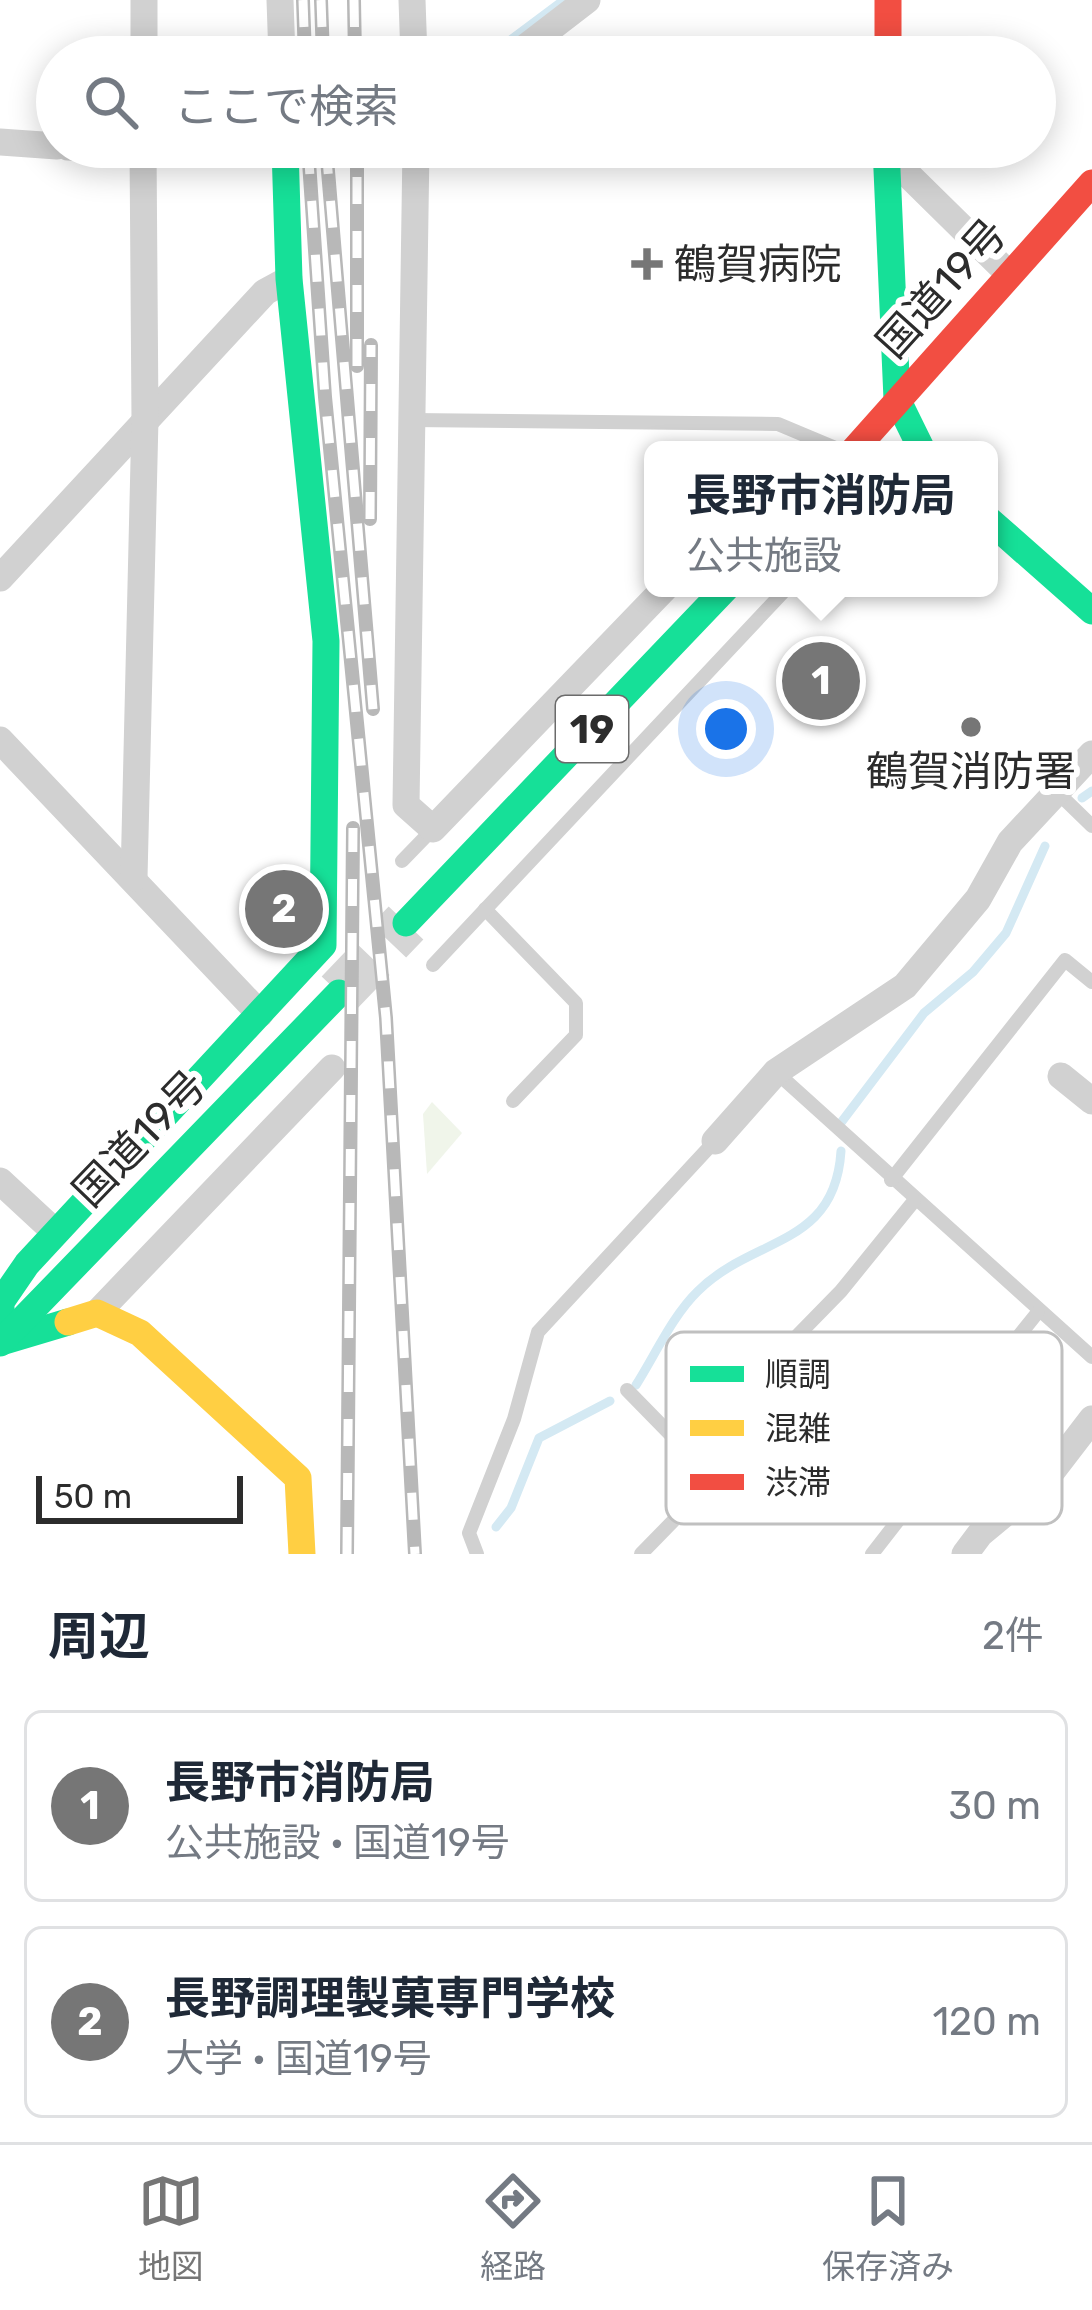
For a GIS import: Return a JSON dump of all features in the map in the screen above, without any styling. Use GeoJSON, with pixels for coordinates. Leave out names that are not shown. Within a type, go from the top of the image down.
{"type":"FeatureCollection","features":[{"type":"Feature","properties":{"kind":"main road"},"geometry":{"type":"LineString","coordinates":[[888,36],[889,0]]}},
{"type":"Feature","properties":{"kind":"main road"},"geometry":{"type":"LineString","coordinates":[[286,168],[289,279],[326,641],[322,945],[55,1232],[1,1302],[1,1342],[97,1313],[140,1333],[298,1478],[302,1554]]}},
{"type":"Feature","properties":{"kind":"main road"},"geometry":{"type":"LineString","coordinates":[[887,168],[897,399],[918,441]]}},
{"type":"Feature","properties":{"kind":"main road","name":"国道19号"},"geometry":{"type":"LineString","coordinates":[[862,441],[1092,183]]}},
{"type":"Feature","properties":{"kind":"main road"},"geometry":{"type":"LineString","coordinates":[[998,528],[1092,611]]}},
{"type":"Feature","properties":{"kind":"main road","name":"19"},"geometry":{"type":"LineString","coordinates":[[406,923],[717,597]]}},
{"type":"Feature","properties":{"kind":"main road","name":"国道19号"},"geometry":{"type":"LineString","coordinates":[[1,1342],[339,993]]}},
{"type":"Feature","properties":{"kind":"street"},"geometry":{"type":"LineString","coordinates":[[144,0],[144,36]]}},
{"type":"Feature","properties":{"kind":"street"},"geometry":{"type":"LineString","coordinates":[[280,0],[281,36]]}},
{"type":"Feature","properties":{"kind":"street"},"geometry":{"type":"LineString","coordinates":[[412,0],[413,36]]}},
{"type":"Feature","properties":{"kind":"street"},"geometry":{"type":"LineString","coordinates":[[540,36],[587,0]]}},
{"type":"Feature","properties":{"kind":"street"},"geometry":{"type":"LineString","coordinates":[[0,142],[36,145]]}},
{"type":"Feature","properties":{"kind":"street"},"geometry":{"type":"LineString","coordinates":[[134,878],[146,418],[143,168]]}},
{"type":"Feature","properties":{"kind":"street"},"geometry":{"type":"LineString","coordinates":[[416,168],[406,805],[433,829],[656,597]]}},
{"type":"Feature","properties":{"kind":"street"},"geometry":{"type":"LineString","coordinates":[[904,168],[1009,274]]}},
{"type":"Feature","properties":{"kind":"street"},"geometry":{"type":"LineString","coordinates":[[0,578],[265,292],[289,279]]}},
{"type":"Feature","properties":{"kind":"street"},"geometry":{"type":"LineString","coordinates":[[0,740],[260,1013]]}},
{"type":"Feature","properties":{"kind":"street"},"geometry":{"type":"LineString","coordinates":[[715,1141],[776,1072],[905,986],[978,899],[1010,842],[1092,754]]}},
{"type":"Feature","properties":{"kind":"street"},"geometry":{"type":"LineString","coordinates":[[97,1313],[332,1068]]}},
{"type":"Feature","properties":{"kind":"street"},"geometry":{"type":"LineString","coordinates":[[1061,1076],[1092,1101]]}},
{"type":"Feature","properties":{"kind":"street"},"geometry":{"type":"LineString","coordinates":[[0,1181],[55,1232]]}},
{"type":"Feature","properties":{"kind":"street"},"geometry":{"type":"LineString","coordinates":[[1062,1458],[1092,1419]]}},
{"type":"Feature","properties":{"kind":"street"},"geometry":{"type":"LineString","coordinates":[[965,1554],[997,1524]]}},
{"type":"Feature","properties":{"kind":"lane"},"geometry":{"type":"LineString","coordinates":[[411,420],[778,424],[819,441]]}},
{"type":"Feature","properties":{"kind":"lane"},"geometry":{"type":"LineString","coordinates":[[433,965],[780,597]]}},
{"type":"Feature","properties":{"kind":"lane"},"geometry":{"type":"LineString","coordinates":[[1054,790],[1092,826]]}},
{"type":"Feature","properties":{"kind":"lane"},"geometry":{"type":"LineString","coordinates":[[402,861],[433,829]]}},
{"type":"Feature","properties":{"kind":"lane"},"geometry":{"type":"LineString","coordinates":[[485,909],[576,1003],[576,1035],[513,1100]]}},
{"type":"Feature","properties":{"kind":"lane"},"geometry":{"type":"LineString","coordinates":[[891,1180],[1064,960],[1092,982]]}},
{"type":"Feature","properties":{"kind":"lane"},"geometry":{"type":"LineString","coordinates":[[776,1072],[1092,1357]]}},
{"type":"Feature","properties":{"kind":"lane"},"geometry":{"type":"LineString","coordinates":[[478,1552],[469,1533],[514,1420],[538,1332],[715,1141]]}},
{"type":"Feature","properties":{"kind":"lane"},"geometry":{"type":"LineString","coordinates":[[801,1332],[842,1291],[914,1201]]}},
{"type":"Feature","properties":{"kind":"lane"},"geometry":{"type":"LineString","coordinates":[[1022,1332],[1038,1312]]}},
{"type":"Feature","properties":{"kind":"lane"},"geometry":{"type":"LineString","coordinates":[[627,1390],[666,1430]]}},
{"type":"Feature","properties":{"kind":"lane"},"geometry":{"type":"LineString","coordinates":[[641,1554],[670,1524]]}},
{"type":"Feature","properties":{"kind":"lane"},"geometry":{"type":"LineString","coordinates":[[872,1554],[895,1524]]}},
{"type":"Feature","properties":{"kind":"shaded area"},"geometry":{"type":"Polygon","coordinates":[[[432,1102],[462,1133],[427,1174],[423,1114],[432,1102]]]}},
{"type":"Feature","properties":{"kind":"waterway"},"geometry":{"type":"LineString","coordinates":[[516,36],[564,0]]}},
{"type":"Feature","properties":{"kind":"waterway"},"geometry":{"type":"LineString","coordinates":[[1082,798],[1092,791]]}},
{"type":"Feature","properties":{"kind":"waterway"},"geometry":{"type":"LineString","coordinates":[[840,1124],[924,1013],[973,972],[1006,933],[1045,846]]}},
{"type":"Feature","properties":{"kind":"waterway"},"geometry":{"type":"LineString","coordinates":[[667,1332],[698,1291],[720,1273],[808,1223],[824,1206],[835,1183],[841,1151]]}},
{"type":"Feature","properties":{"kind":"waterway"},"geometry":{"type":"LineString","coordinates":[[636,1385],[666,1333]]}},
{"type":"Feature","properties":{"kind":"waterway"},"geometry":{"type":"LineString","coordinates":[[496,1527],[511,1508],[539,1438],[610,1401]]}},
{"type":"Feature","properties":{"kind":"tunnel"},"geometry":{"type":"LineString","coordinates":[[339,993],[406,923]]}},
{"type":"Feature","properties":{"kind":"railway"},"geometry":{"type":"LineString","coordinates":[[303,0],[304,36]]}},
{"type":"Feature","properties":{"kind":"railway"},"geometry":{"type":"LineString","coordinates":[[321,0],[322,36]]}},
{"type":"Feature","properties":{"kind":"railway"},"geometry":{"type":"LineString","coordinates":[[354,0],[355,36]]}},
{"type":"Feature","properties":{"kind":"railway"},"geometry":{"type":"LineString","coordinates":[[309,168],[325,397],[386,1018],[415,1554]]}},
{"type":"Feature","properties":{"kind":"railway"},"geometry":{"type":"LineString","coordinates":[[328,168],[373,709]]}},
{"type":"Feature","properties":{"kind":"railway"},"geometry":{"type":"LineString","coordinates":[[357,168],[357,366]]}},
{"type":"Feature","properties":{"kind":"railway"},"geometry":{"type":"LineString","coordinates":[[370,519],[371,345]]}},
{"type":"Feature","properties":{"kind":"railway"},"geometry":{"type":"LineString","coordinates":[[347,1554],[353,828]]}},
{"type":"Feature","properties":{"kind":"traffic: fast"},"geometry":{"type":"LineString","coordinates":[[68,1322],[1,1342],[1,1302],[27,1264],[323,945],[326,641],[289,279],[286,168]]}},
{"type":"Feature","properties":{"kind":"traffic: fast"},"geometry":{"type":"LineString","coordinates":[[887,168],[897,399],[918,441]]}},
{"type":"Feature","properties":{"kind":"traffic: fast"},"geometry":{"type":"LineString","coordinates":[[998,528],[1092,611]]}},
{"type":"Feature","properties":{"kind":"traffic: fast"},"geometry":{"type":"LineString","coordinates":[[406,923],[717,597]]}},
{"type":"Feature","properties":{"kind":"traffic: fast"},"geometry":{"type":"LineString","coordinates":[[0,1343],[339,993]]}},
{"type":"Feature","properties":{"kind":"traffic: slow"},"geometry":{"type":"LineString","coordinates":[[68,1322],[97,1313],[140,1333],[298,1478],[302,1554]]}},
{"type":"Feature","properties":{"kind":"traffic: jam"},"geometry":{"type":"LineString","coordinates":[[888,0],[888,36]]}},
{"type":"Feature","properties":{"kind":"traffic: jam"},"geometry":{"type":"LineString","coordinates":[[862,441],[1092,183]]}},
{"type":"Feature","properties":{"kind":"place","name":"鶴賀病院"},"geometry":{"type":"Point","coordinates":[647,264]}},
{"type":"Feature","properties":{"kind":"place","name":"長野市消防局"},"geometry":{"type":"Point","coordinates":[821,681]}},
{"type":"Feature","properties":{"kind":"place","name":"鶴賀消防署"},"geometry":{"type":"Point","coordinates":[971,727]}},
{"type":"Feature","properties":{"kind":"place","name":"長野調理製菓専門学校"},"geometry":{"type":"Point","coordinates":[284,909]}}]}
